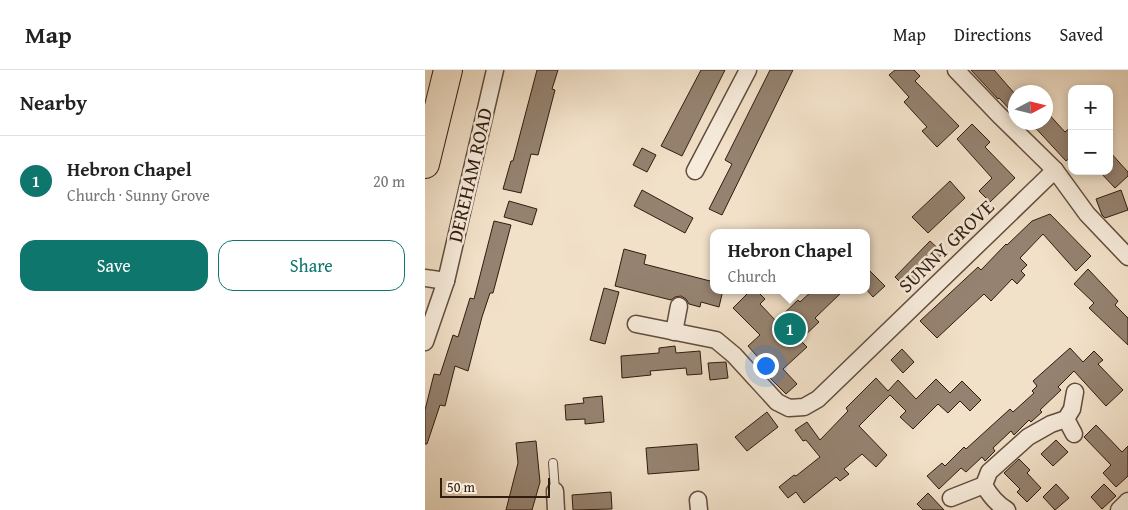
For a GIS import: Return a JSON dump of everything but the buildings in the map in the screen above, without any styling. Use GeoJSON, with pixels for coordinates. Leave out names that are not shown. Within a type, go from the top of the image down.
{"type":"FeatureCollection","features":[{"type":"Feature","properties":{"kind":"highway"},"geometry":{"type":"LineString","coordinates":[[425,164],[448,70]]}},
{"type":"Feature","properties":{"kind":"street","name":"DEREHAM ROAD"},"geometry":{"type":"LineString","coordinates":[[425,342],[446,281],[495,70]]}},
{"type":"Feature","properties":{"kind":"street"},"geometry":{"type":"LineString","coordinates":[[695,171],[748,70]]}},
{"type":"Feature","properties":{"kind":"street"},"geometry":{"type":"LineString","coordinates":[[956,70],[1055,170],[1087,214],[1128,257]]}},
{"type":"Feature","properties":{"kind":"street","name":"SUNNY GROVE"},"geometry":{"type":"LineString","coordinates":[[636,324],[716,340],[734,355],[777,402],[789,408],[804,407],[818,399],[1055,170]]}},
{"type":"Feature","properties":{"kind":"street"},"geometry":{"type":"LineString","coordinates":[[425,278],[446,281]]}},
{"type":"Feature","properties":{"kind":"street"},"geometry":{"type":"LineString","coordinates":[[674,332],[679,306]]}},
{"type":"Feature","properties":{"kind":"street"},"geometry":{"type":"LineString","coordinates":[[951,498],[984,484],[989,472],[1028,437],[1051,424],[1066,419],[1072,409],[1075,392]]}},
{"type":"Feature","properties":{"kind":"street"},"geometry":{"type":"LineString","coordinates":[[1066,419],[1074,434]]}},
{"type":"Feature","properties":{"kind":"street"},"geometry":{"type":"LineString","coordinates":[[984,484],[989,494],[1007,510]]}},
{"type":"Feature","properties":{"kind":"street"},"geometry":{"type":"LineString","coordinates":[[555,491],[556,510]]}},
{"type":"Feature","properties":{"kind":"street"},"geometry":{"type":"LineString","coordinates":[[1119,510],[1128,501]]}},
{"type":"Feature","properties":{"kind":"lane"},"geometry":{"type":"LineString","coordinates":[[553,463],[555,491]]}},
{"type":"Feature","properties":{"kind":"place","name":"Hebron Chapel"},"geometry":{"type":"Point","coordinates":[790,329]}}]}
